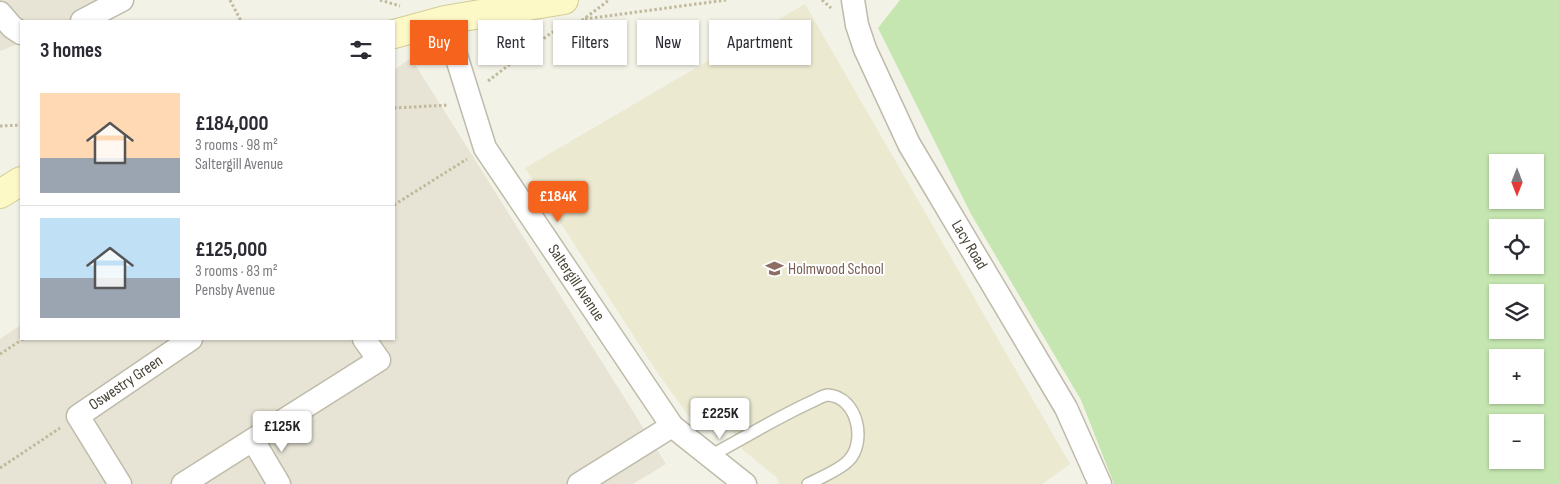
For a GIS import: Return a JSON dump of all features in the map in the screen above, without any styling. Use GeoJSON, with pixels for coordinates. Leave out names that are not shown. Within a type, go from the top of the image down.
{"type":"FeatureCollection","features":[{"type":"Feature","properties":{"kind":"main road"},"geometry":{"type":"LineString","coordinates":[[446,20],[569,16]]}},
{"type":"Feature","properties":{"kind":"main road"},"geometry":{"type":"LineString","coordinates":[[395,34],[410,30]]}},
{"type":"Feature","properties":{"kind":"main road"},"geometry":{"type":"LineString","coordinates":[[0,194],[20,182]]}},
{"type":"Feature","properties":{"kind":"street"},"geometry":{"type":"LineString","coordinates":[[84,20],[122,0]]}},
{"type":"Feature","properties":{"kind":"street","name":"Lacy Road"},"geometry":{"type":"LineString","coordinates":[[853,0],[857,25],[865,50],[909,144],[1066,408],[1100,484]]}},
{"type":"Feature","properties":{"kind":"street"},"geometry":{"type":"LineString","coordinates":[[0,13],[12,27],[20,32]]}},
{"type":"Feature","properties":{"kind":"street","name":"Saltergill Avenue"},"geometry":{"type":"LineString","coordinates":[[460,65],[485,148],[672,426],[745,484]]}},
{"type":"Feature","properties":{"kind":"street","name":"Oswestry Green"},"geometry":{"type":"LineString","coordinates":[[120,484],[78,416],[190,340]]}},
{"type":"Feature","properties":{"kind":"street"},"geometry":{"type":"LineString","coordinates":[[183,484],[379,360],[365,340]]}},
{"type":"Feature","properties":{"kind":"street"},"geometry":{"type":"LineString","coordinates":[[579,484],[672,426]]}},
{"type":"Feature","properties":{"kind":"street"},"geometry":{"type":"LineString","coordinates":[[253,440],[279,484]]}},
{"type":"Feature","properties":{"kind":"lane"},"geometry":{"type":"LineString","coordinates":[[710,456],[826,395],[839,397],[851,408],[858,427],[855,450],[848,462],[823,481],[808,484]]}},
{"type":"Feature","properties":{"kind":"path"},"geometry":{"type":"LineString","coordinates":[[230,0],[240,20]]}},
{"type":"Feature","properties":{"kind":"path"},"geometry":{"type":"LineString","coordinates":[[584,19],[610,0]]}},
{"type":"Feature","properties":{"kind":"path"},"geometry":{"type":"LineString","coordinates":[[395,108],[450,105],[469,95],[551,33],[569,16],[584,19],[726,0]]}},
{"type":"Feature","properties":{"kind":"path"},"geometry":{"type":"LineString","coordinates":[[0,126],[20,125]]}},
{"type":"Feature","properties":{"kind":"path"},"geometry":{"type":"LineString","coordinates":[[395,205],[485,148]]}},
{"type":"Feature","properties":{"kind":"path"},"geometry":{"type":"LineString","coordinates":[[0,354],[21,340]]}},
{"type":"Feature","properties":{"kind":"path"},"geometry":{"type":"LineString","coordinates":[[0,468],[78,416]]}},
{"type":"Feature","properties":{"kind":"shaded area"},"geometry":{"type":"Polygon","coordinates":[[[0,0],[133,0],[80,20],[20,20],[20,43],[0,51],[0,0]]]}},
{"type":"Feature","properties":{"kind":"shaded area","name":"Holmwood School"},"geometry":{"type":"Polygon","coordinates":[[[805,4],[1070,464],[1042,484],[780,484],[776,477],[743,450],[717,404],[690,418],[655,369],[525,168],[709,60],[709,65],[811,65],[811,20],[778,20],[805,4]]]}},
{"type":"Feature","properties":{"kind":"shaded area"},"geometry":{"type":"Polygon","coordinates":[[[410,59],[410,65],[415,65],[666,464],[633,484],[0,484],[0,339],[20,326],[20,340],[395,340],[395,69],[410,59]]]}},
{"type":"Feature","properties":{"kind":"green space"},"geometry":{"type":"Polygon","coordinates":[[[900,0],[1559,0],[1559,484],[1114,484],[1081,400],[971,214],[878,28],[900,0]]]}},
{"type":"Feature","properties":{"kind":"place","name":"Holmwood School"},"geometry":{"type":"Point","coordinates":[774,269]}}]}
